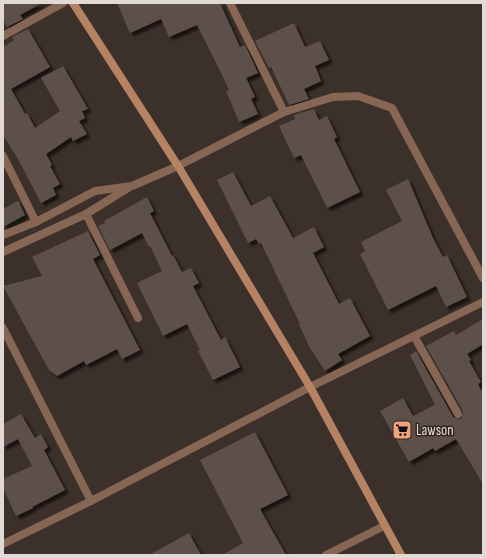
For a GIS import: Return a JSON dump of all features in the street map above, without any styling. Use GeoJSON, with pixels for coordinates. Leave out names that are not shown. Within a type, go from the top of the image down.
{"type":"FeatureCollection","features":[{"type":"Feature","properties":{"kind":"street"},"geometry":{"type":"LineString","coordinates":[[3,36],[63,3]]}},
{"type":"Feature","properties":{"kind":"street"},"geometry":{"type":"LineString","coordinates":[[73,3],[178,166],[310,387],[401,555]]}},
{"type":"Feature","properties":{"kind":"street"},"geometry":{"type":"LineString","coordinates":[[230,3],[284,112]]}},
{"type":"Feature","properties":{"kind":"street"},"geometry":{"type":"LineString","coordinates":[[3,252],[86,214],[132,186],[178,166],[284,112],[333,97],[358,96],[392,108],[483,278]]}},
{"type":"Feature","properties":{"kind":"street"},"geometry":{"type":"LineString","coordinates":[[3,156],[36,222]]}},
{"type":"Feature","properties":{"kind":"street"},"geometry":{"type":"LineString","coordinates":[[3,235],[36,222],[96,191],[132,186]]}},
{"type":"Feature","properties":{"kind":"street"},"geometry":{"type":"LineString","coordinates":[[86,214],[138,318]]}},
{"type":"Feature","properties":{"kind":"street"},"geometry":{"type":"LineString","coordinates":[[3,544],[91,501],[310,387],[483,302]]}},
{"type":"Feature","properties":{"kind":"street"},"geometry":{"type":"LineString","coordinates":[[3,328],[91,501]]}},
{"type":"Feature","properties":{"kind":"street"},"geometry":{"type":"LineString","coordinates":[[414,336],[458,414]]}},
{"type":"Feature","properties":{"kind":"street"},"geometry":{"type":"LineString","coordinates":[[326,555],[384,526]]}},
{"type":"Feature","properties":{"kind":"building"},"geometry":{"type":"Polygon","coordinates":[[[3,3],[42,3],[20,15],[23,19],[7,27],[3,20],[3,3]]]}},
{"type":"Feature","properties":{"kind":"building"},"geometry":{"type":"Polygon","coordinates":[[[117,3],[220,3],[240,47],[245,45],[258,73],[246,78],[255,97],[251,99],[258,114],[239,122],[226,91],[229,90],[197,25],[169,37],[161,19],[130,33],[117,3]]]}},
{"type":"Feature","properties":{"kind":"building"},"geometry":{"type":"Polygon","coordinates":[[[294,23],[305,47],[320,41],[329,60],[315,66],[321,81],[304,89],[309,99],[289,105],[271,67],[269,68],[255,41],[294,23]]]}},
{"type":"Feature","properties":{"kind":"building"},"geometry":{"type":"Polygon","coordinates":[[[28,29],[50,67],[11,89],[35,128],[60,111],[41,78],[63,66],[88,109],[82,111],[85,118],[79,121],[87,134],[73,141],[71,137],[46,154],[52,165],[50,166],[60,184],[53,188],[56,195],[41,203],[19,161],[3,135],[3,47],[14,40],[12,37],[28,29]]]}},
{"type":"Feature","properties":{"kind":"building"},"geometry":{"type":"Polygon","coordinates":[[[314,109],[319,120],[327,116],[337,137],[334,139],[360,192],[327,208],[301,155],[294,158],[279,126],[295,119],[294,115],[314,109]]]}},
{"type":"Feature","properties":{"kind":"building"},"geometry":{"type":"Polygon","coordinates":[[[233,172],[251,206],[270,196],[293,238],[314,227],[324,247],[313,253],[339,304],[350,298],[370,336],[338,354],[342,360],[325,371],[310,348],[261,243],[259,244],[256,239],[248,243],[217,180],[233,172]]]}},
{"type":"Feature","properties":{"kind":"building"},"geometry":{"type":"Polygon","coordinates":[[[408,179],[433,238],[443,257],[447,255],[467,297],[446,307],[436,286],[388,310],[360,254],[365,251],[361,242],[402,221],[386,190],[408,179]]]}},
{"type":"Feature","properties":{"kind":"building"},"geometry":{"type":"Polygon","coordinates":[[[147,197],[154,211],[150,213],[172,256],[173,255],[182,272],[191,268],[199,283],[193,286],[221,340],[225,337],[240,367],[213,380],[198,351],[200,350],[187,324],[163,336],[137,283],[162,271],[142,233],[110,250],[98,226],[105,223],[104,221],[147,197]]]}},
{"type":"Feature","properties":{"kind":"building"},"geometry":{"type":"Polygon","coordinates":[[[18,201],[25,215],[3,227],[3,209],[18,201]]]}},
{"type":"Feature","properties":{"kind":"building"},"geometry":{"type":"Polygon","coordinates":[[[88,231],[100,255],[93,259],[140,350],[122,359],[117,349],[86,365],[84,361],[57,376],[49,370],[3,286],[42,276],[32,257],[88,231]]]}},
{"type":"Feature","properties":{"kind":"building"},"geometry":{"type":"Polygon","coordinates":[[[483,319],[483,344],[467,354],[471,360],[469,361],[481,382],[478,384],[483,394],[483,484],[456,439],[435,451],[433,448],[409,462],[380,411],[403,398],[413,416],[435,405],[410,355],[416,351],[453,417],[461,419],[463,411],[426,346],[454,331],[456,335],[483,319]]]}},
{"type":"Feature","properties":{"kind":"building"},"geometry":{"type":"Polygon","coordinates":[[[21,414],[35,438],[41,434],[48,447],[44,450],[65,490],[16,516],[3,488],[3,479],[32,466],[18,439],[3,447],[3,424],[21,414]]]}},
{"type":"Feature","properties":{"kind":"building"},"geometry":{"type":"Polygon","coordinates":[[[255,432],[288,495],[260,509],[286,555],[222,555],[243,543],[200,460],[255,432]]]}},
{"type":"Feature","properties":{"kind":"building"},"geometry":{"type":"Polygon","coordinates":[[[189,533],[201,555],[149,555],[189,533]]]}},
{"type":"Feature","properties":{"kind":"place","name":"Lawson"},"geometry":{"type":"Point","coordinates":[402,430]}}]}
